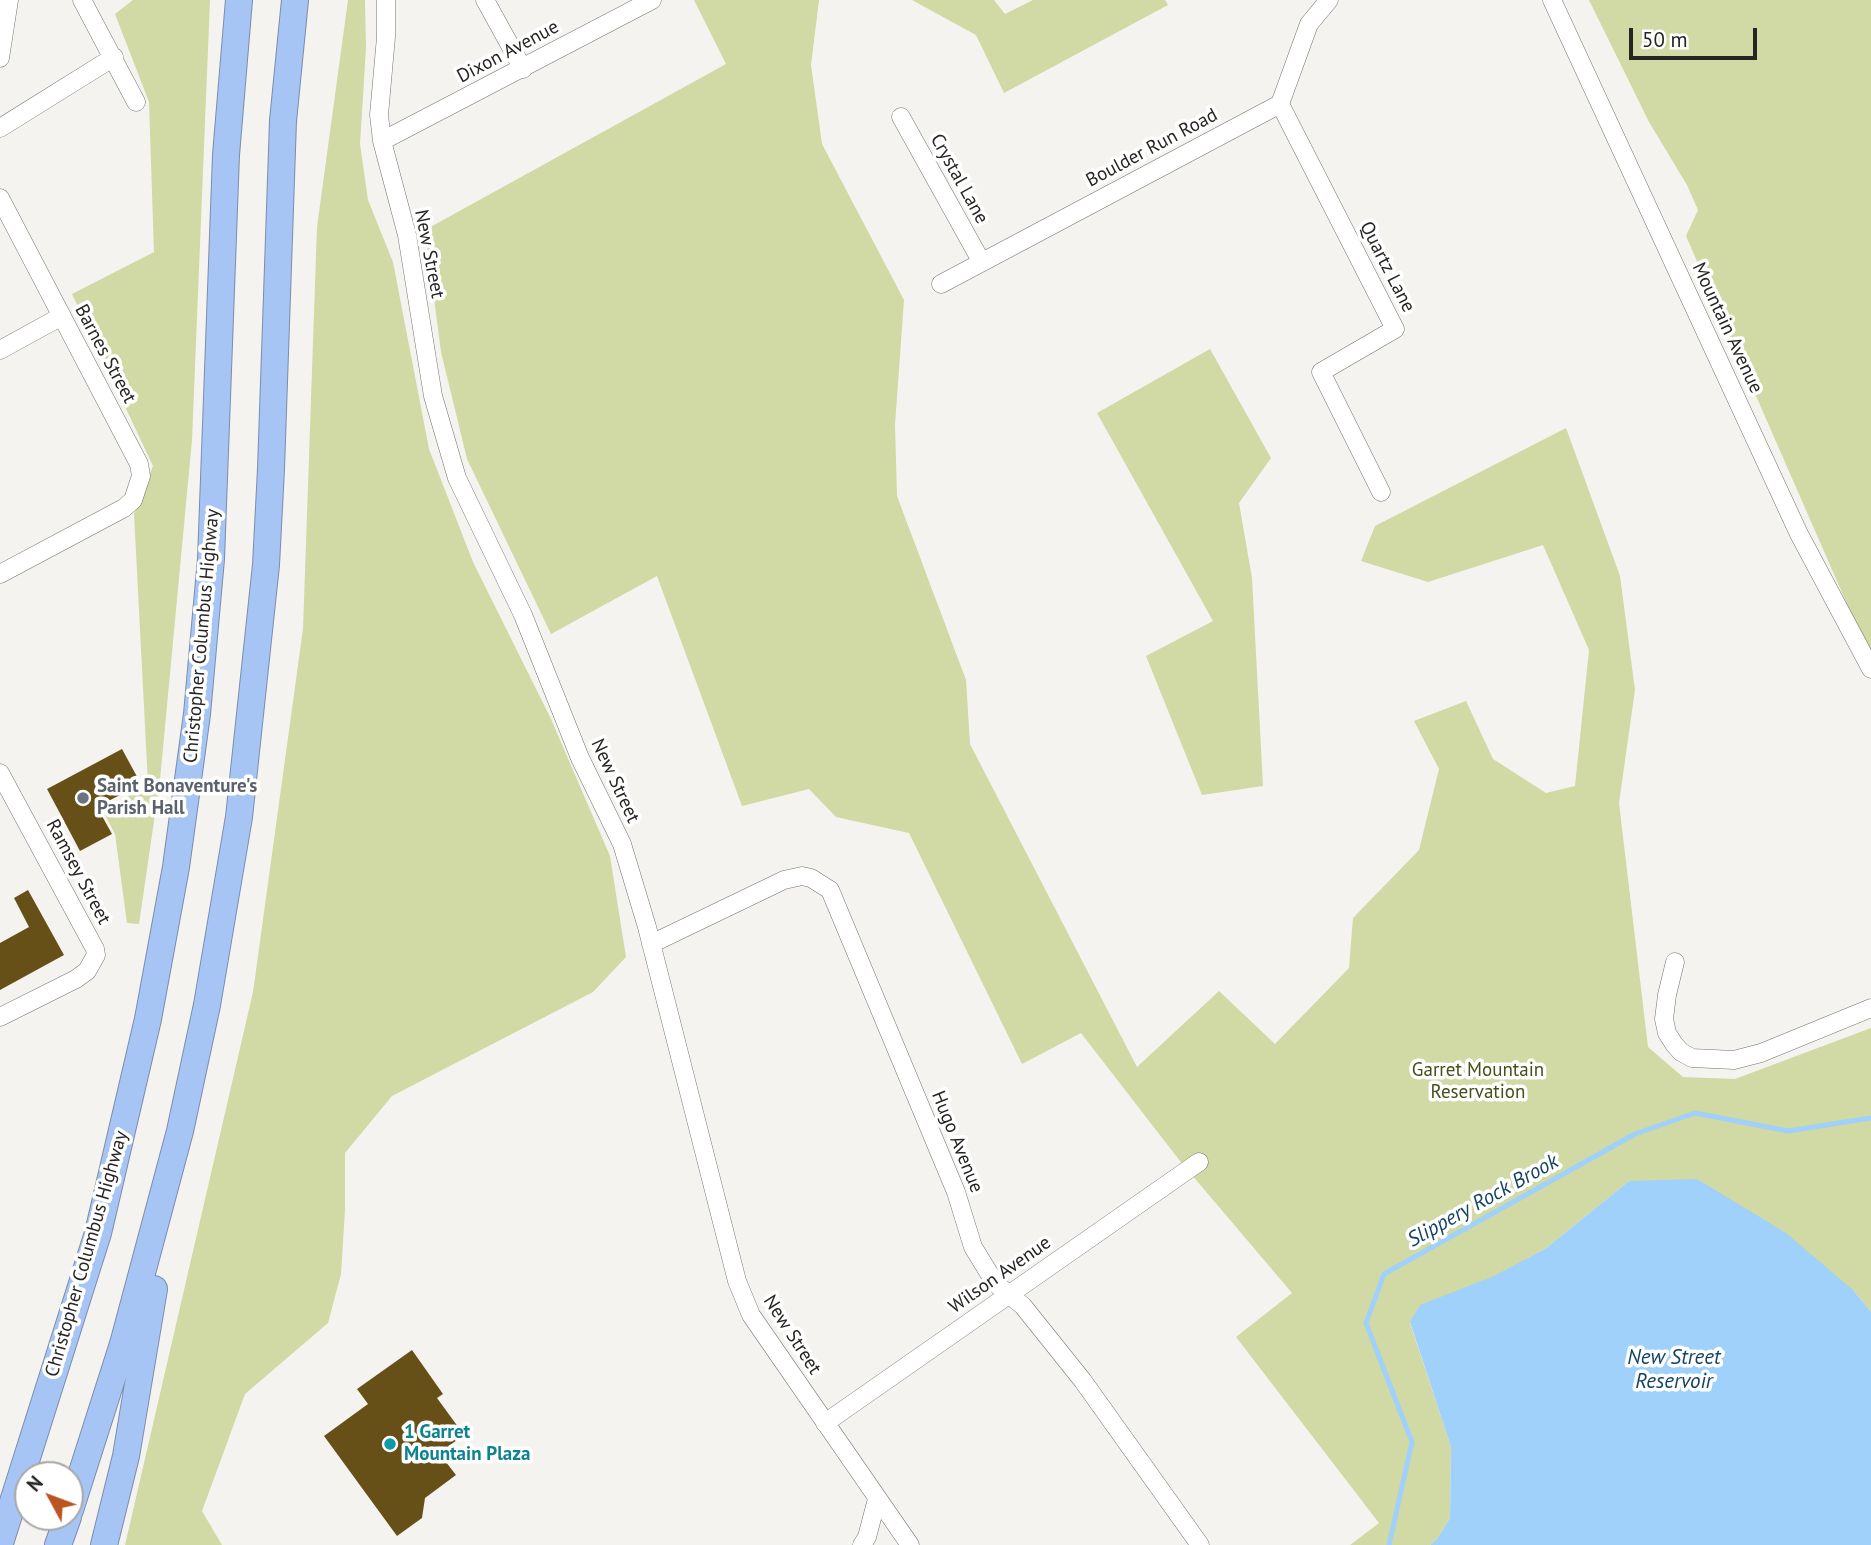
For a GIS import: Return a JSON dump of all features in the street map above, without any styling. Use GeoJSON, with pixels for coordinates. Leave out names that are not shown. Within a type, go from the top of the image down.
{"type":"FeatureCollection","features":[{"type":"Feature","properties":{"kind":"highway","name":"Christopher Columbus Highway"},"geometry":{"type":"LineString","coordinates":[[3,1530],[106,1200],[148,1019],[176,867],[197,714],[210,572],[226,155],[239,0]]}},
{"type":"Feature","properties":{"kind":"highway"},"geometry":{"type":"LineString","coordinates":[[104,1545],[126,1456],[183,1119],[229,880],[260,628],[271,469],[283,121],[295,0]]}},
{"type":"Feature","properties":{"kind":"highway"},"geometry":{"type":"LineString","coordinates":[[84,1466],[123,1344],[183,1119]]}},
{"type":"Feature","properties":{"kind":"street"},"geometry":{"type":"LineString","coordinates":[[0,58],[9,0]]}},
{"type":"Feature","properties":{"kind":"street"},"geometry":{"type":"LineString","coordinates":[[82,0],[136,102]]}},
{"type":"Feature","properties":{"kind":"street","name":"New Street"},"geometry":{"type":"LineString","coordinates":[[386,0],[386,37],[379,115],[382,141],[407,235],[433,396],[457,478],[523,615],[580,758],[622,844],[651,944],[737,1281],[751,1315],[910,1545]]}},
{"type":"Feature","properties":{"kind":"street"},"geometry":{"type":"LineString","coordinates":[[485,0],[523,69]]}},
{"type":"Feature","properties":{"kind":"street","name":"Dixon Avenue"},"geometry":{"type":"LineString","coordinates":[[382,141],[652,0]]}},
{"type":"Feature","properties":{"kind":"street"},"geometry":{"type":"LineString","coordinates":[[1280,104],[1309,24],[1329,0]]}},
{"type":"Feature","properties":{"kind":"street","name":"Mountain Avenue"},"geometry":{"type":"LineString","coordinates":[[1552,0],[1799,534],[1871,669]]}},
{"type":"Feature","properties":{"kind":"street"},"geometry":{"type":"LineString","coordinates":[[0,128],[114,57]]}},
{"type":"Feature","properties":{"kind":"street","name":"Boulder Run Road"},"geometry":{"type":"LineString","coordinates":[[941,284],[1280,104]]}},
{"type":"Feature","properties":{"kind":"street","name":"Quartz Lane"},"geometry":{"type":"LineString","coordinates":[[1280,104],[1395,329],[1321,372],[1381,492]]}},
{"type":"Feature","properties":{"kind":"street","name":"Crystal Lane"},"geometry":{"type":"LineString","coordinates":[[901,117],[981,261]]}},
{"type":"Feature","properties":{"kind":"street","name":"Barnes Street"},"geometry":{"type":"LineString","coordinates":[[0,198],[139,464],[141,476],[133,500],[124,508],[0,574]]}},
{"type":"Feature","properties":{"kind":"street"},"geometry":{"type":"LineString","coordinates":[[0,350],[62,316]]}},
{"type":"Feature","properties":{"kind":"street","name":"Ramsey Street"},"geometry":{"type":"LineString","coordinates":[[0,773],[95,949],[94,961],[88,971],[0,1017]]}},
{"type":"Feature","properties":{"kind":"street","name":"Hugo Avenue"},"geometry":{"type":"LineString","coordinates":[[651,944],[725,906],[784,880],[802,876],[825,885],[836,900],[956,1192],[973,1247],[995,1283],[1023,1306],[1083,1381],[1200,1545]]}},
{"type":"Feature","properties":{"kind":"street"},"geometry":{"type":"LineString","coordinates":[[1675,962],[1664,1019],[1667,1033],[1674,1044],[1692,1058],[1734,1060],[1761,1053],[1871,1008]]}},
{"type":"Feature","properties":{"kind":"street","name":"Wilson Avenue"},"geometry":{"type":"LineString","coordinates":[[825,1423],[1199,1162]]}},
{"type":"Feature","properties":{"kind":"street"},"geometry":{"type":"LineString","coordinates":[[862,1545],[867,1537],[877,1499]]}},
{"type":"Feature","properties":{"kind":"green space"},"geometry":{"type":"Polygon","coordinates":[[[133,0],[210,0],[192,440],[160,780],[139,924],[127,923],[115,834],[103,811],[148,784],[134,514],[153,466],[72,294],[154,252],[149,102],[115,14],[133,0]]]}},
{"type":"Feature","properties":{"kind":"green space"},"geometry":{"type":"Polygon","coordinates":[[[348,0],[365,0],[366,48],[360,144],[368,200],[393,262],[429,449],[473,562],[551,719],[610,856],[626,957],[593,992],[392,1096],[345,1153],[341,1274],[328,1323],[245,1394],[202,1511],[222,1545],[125,1545],[253,992],[303,629],[317,227],[348,0]]]}},
{"type":"Feature","properties":{"kind":"green space","name":"Garret Mountain Reservation"},"geometry":{"type":"Polygon","coordinates":[[[694,0],[819,0],[811,65],[822,144],[904,300],[895,425],[897,496],[966,680],[970,744],[1137,1067],[1219,991],[1275,1044],[1349,968],[1353,918],[1419,850],[1439,769],[1414,721],[1466,701],[1493,759],[1546,793],[1575,786],[1589,650],[1543,545],[1428,582],[1361,561],[1375,526],[1566,428],[1620,576],[1635,690],[1619,803],[1648,1047],[1683,1077],[1735,1079],[1871,1028],[1871,1312],[1854,1291],[1629,1181],[1545,1249],[1410,1323],[1451,1447],[1450,1518],[1430,1545],[1350,1545],[1379,1523],[1236,1337],[1292,1293],[1180,1161],[1081,1033],[1022,1064],[909,833],[836,817],[809,789],[742,806],[657,576],[551,634],[467,459],[441,352],[425,230],[726,64],[694,0]]]}},
{"type":"Feature","properties":{"kind":"green space"},"geometry":{"type":"Polygon","coordinates":[[[912,0],[994,0],[1005,14],[1033,0],[1165,0],[1168,5],[1004,93],[976,35],[912,0]]]}},
{"type":"Feature","properties":{"kind":"green space"},"geometry":{"type":"Polygon","coordinates":[[[1589,0],[1871,0],[1871,650],[1851,613],[1686,236],[1698,210],[1687,185],[1649,122],[1589,0]]]}},
{"type":"Feature","properties":{"kind":"green space"},"geometry":{"type":"Polygon","coordinates":[[[1210,349],[1271,458],[1239,503],[1252,578],[1263,786],[1202,795],[1146,656],[1213,621],[1097,413],[1210,349]]]}},
{"type":"Feature","properties":{"kind":"water","name":"New Street Reservoir"},"geometry":{"type":"Polygon","coordinates":[[[1697,1179],[1786,1233],[1854,1291],[1871,1312],[1871,1545],[1430,1545],[1450,1518],[1451,1447],[1410,1322],[1420,1305],[1494,1276],[1545,1249],[1629,1181],[1697,1179]]]}},
{"type":"Feature","properties":{"kind":"building","name":"Saint Bonaventure's Parish Hall"},"geometry":{"type":"Polygon","coordinates":[[[122,749],[141,784],[97,807],[112,834],[80,851],[47,789],[122,749]]]}},
{"type":"Feature","properties":{"kind":"building"},"geometry":{"type":"Polygon","coordinates":[[[28,890],[64,955],[0,990],[0,943],[29,927],[14,898],[28,890]]]}},
{"type":"Feature","properties":{"kind":"building","name":"1 Garret Mountain Plaza"},"geometry":{"type":"Polygon","coordinates":[[[412,1350],[443,1394],[437,1398],[464,1435],[439,1453],[456,1475],[425,1498],[422,1518],[397,1536],[324,1436],[368,1404],[357,1389],[412,1350]]]}},
{"type":"Feature","properties":{"kind":"waterway","name":"Slippery Rock Brook"},"geometry":{"type":"LineString","coordinates":[[1389,1545],[1412,1442],[1366,1323],[1384,1274],[1635,1134],[1695,1113],[1788,1131],[1871,1118]]}},
{"type":"Feature","properties":{"kind":"place","name":"Saint Bonaventure's Parish Hall"},"geometry":{"type":"Point","coordinates":[83,798]}},
{"type":"Feature","properties":{"kind":"place","name":"1 Garret Mountain Plaza"},"geometry":{"type":"Point","coordinates":[390,1444]}}]}
